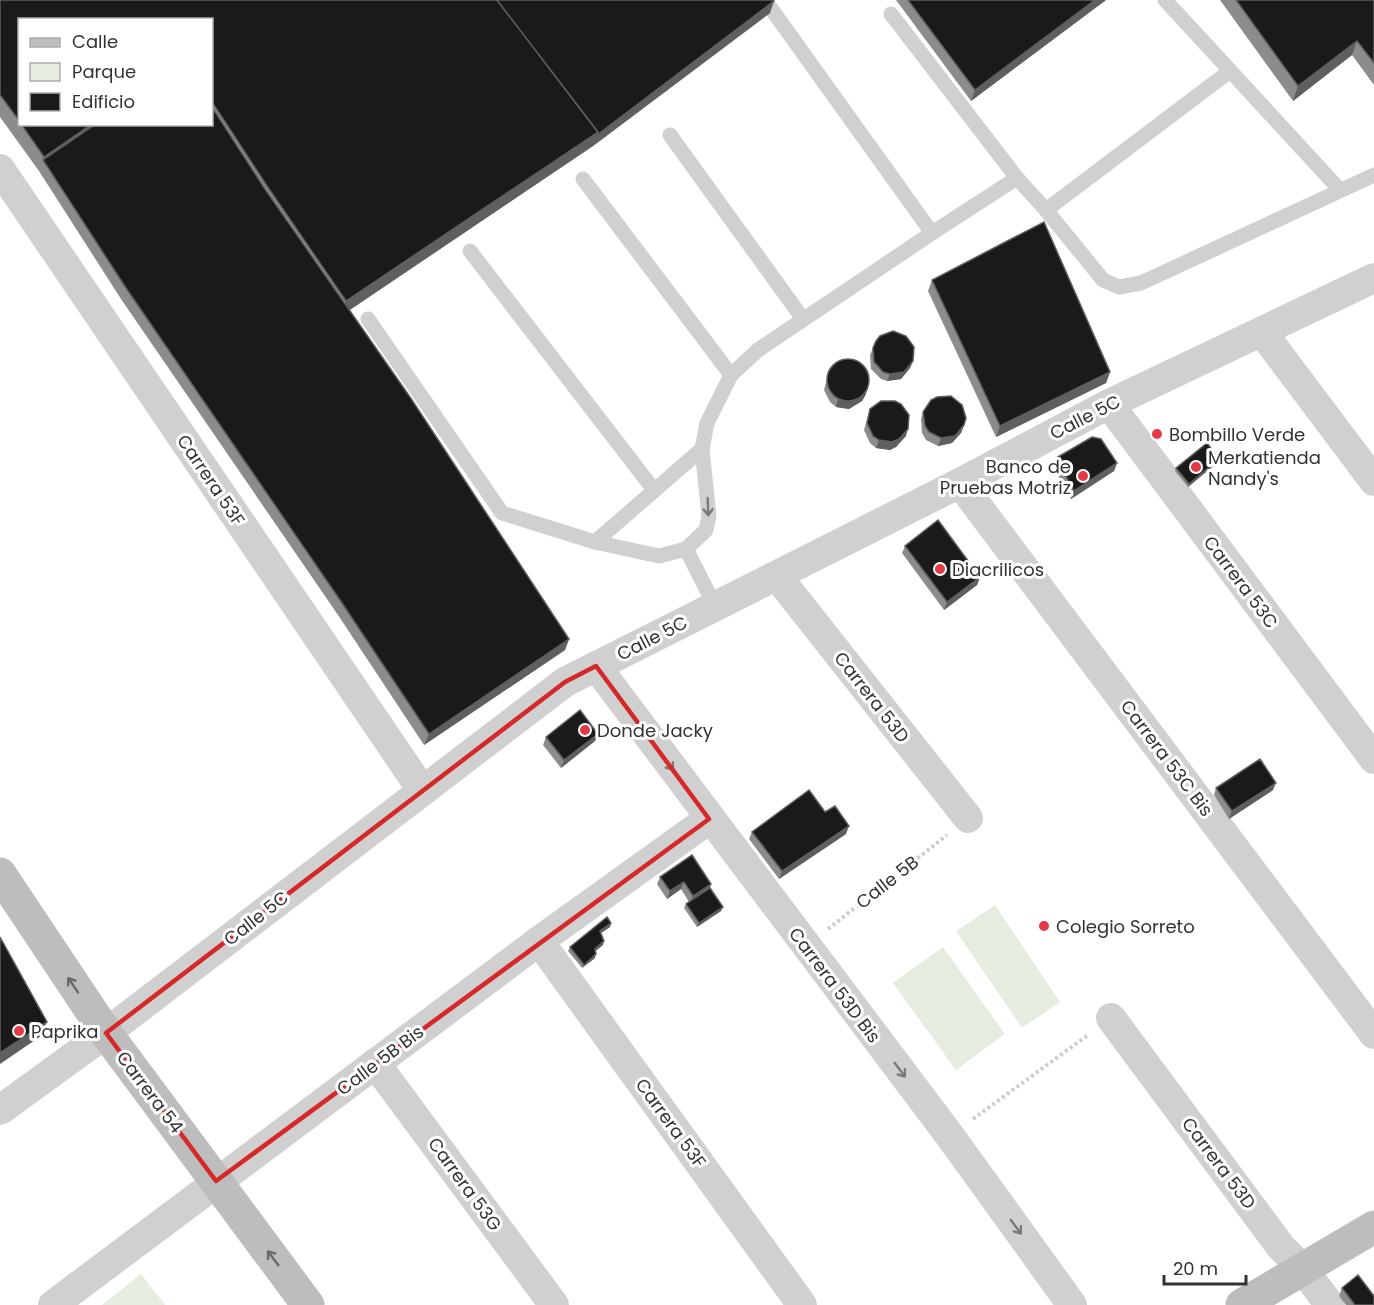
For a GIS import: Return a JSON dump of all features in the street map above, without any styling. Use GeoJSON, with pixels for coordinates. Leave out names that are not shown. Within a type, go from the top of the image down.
{"type":"FeatureCollection","features":[{"type":"Feature","properties":{"kind":"street","name":"Carrera 53F"},"geometry":{"type":"LineString","coordinates":[[0,169],[422,790]]}},
{"type":"Feature","properties":{"kind":"street","name":"Calle 5C"},"geometry":{"type":"LineString","coordinates":[[1,1106],[106,1034],[565,682],[960,483],[1109,405],[1374,278]]}},
{"type":"Feature","properties":{"kind":"street"},"geometry":{"type":"LineString","coordinates":[[1262,332],[1374,481]]}},
{"type":"Feature","properties":{"kind":"street","name":"Carrera 53C"},"geometry":{"type":"LineString","coordinates":[[1109,405],[1374,759]]}},
{"type":"Feature","properties":{"kind":"street","name":"Carrera 53C Bis"},"geometry":{"type":"LineString","coordinates":[[960,483],[1374,1034]]}},
{"type":"Feature","properties":{"kind":"street","name":"Carrera 53D"},"geometry":{"type":"LineString","coordinates":[[777,576],[968,818]]}},
{"type":"Feature","properties":{"kind":"street","name":"Carrera 53D Bis"},"geometry":{"type":"LineString","coordinates":[[596,666],[950,1136],[1072,1305]]}},
{"type":"Feature","properties":{"kind":"street","name":"Calle 5B Bis"},"geometry":{"type":"LineString","coordinates":[[53,1305],[375,1063],[710,819]]}},
{"type":"Feature","properties":{"kind":"street","name":"Carrera 54"},"geometry":{"type":"LineString","coordinates":[[0,874],[106,1034],[308,1305]]}},
{"type":"Feature","properties":{"kind":"street","name":"Carrera 53F"},"geometry":{"type":"LineString","coordinates":[[540,941],[802,1305]]}},
{"type":"Feature","properties":{"kind":"street","name":"Carrera 53D"},"geometry":{"type":"LineString","coordinates":[[1112,1018],[1281,1247],[1302,1268],[1330,1305]]}},
{"type":"Feature","properties":{"kind":"street","name":"Carrera 53G"},"geometry":{"type":"LineString","coordinates":[[375,1063],[554,1305]]}},
{"type":"Feature","properties":{"kind":"street"},"geometry":{"type":"LineString","coordinates":[[1242,1305],[1374,1227]]}},
{"type":"Feature","properties":{"kind":"lane"},"geometry":{"type":"LineString","coordinates":[[765,0],[932,233]]}},
{"type":"Feature","properties":{"kind":"lane"},"geometry":{"type":"LineString","coordinates":[[1165,0],[1340,190]]}},
{"type":"Feature","properties":{"kind":"lane"},"geometry":{"type":"LineString","coordinates":[[891,15],[1017,178],[1103,280],[1119,287],[1141,283],[1374,175]]}},
{"type":"Feature","properties":{"kind":"lane"},"geometry":{"type":"LineString","coordinates":[[1046,210],[1230,71]]}},
{"type":"Feature","properties":{"kind":"lane"},"geometry":{"type":"LineString","coordinates":[[670,135],[803,319]]}},
{"type":"Feature","properties":{"kind":"lane"},"geometry":{"type":"LineString","coordinates":[[368,319],[502,513],[595,542],[659,556],[686,549],[706,530],[709,516],[702,449],[707,423],[730,375],[758,350],[803,319],[1017,178]]}},
{"type":"Feature","properties":{"kind":"lane"},"geometry":{"type":"LineString","coordinates":[[583,179],[730,375]]}},
{"type":"Feature","properties":{"kind":"lane"},"geometry":{"type":"LineString","coordinates":[[470,251],[654,490]]}},
{"type":"Feature","properties":{"kind":"lane"},"geometry":{"type":"LineString","coordinates":[[595,542],[702,449]]}},
{"type":"Feature","properties":{"kind":"lane"},"geometry":{"type":"LineString","coordinates":[[686,549],[715,606]]}},
{"type":"Feature","properties":{"kind":"path","name":"Calle 5B"},"geometry":{"type":"LineString","coordinates":[[806,946],[968,818]]}},
{"type":"Feature","properties":{"kind":"path"},"geometry":{"type":"LineString","coordinates":[[950,1136],[1112,1018]]}},
{"type":"Feature","properties":{"kind":"highlighted area"},"geometry":{"type":"Polygon","coordinates":[[[596,666],[709,819],[216,1181],[106,1033],[565,682],[596,666]]]}},
{"type":"Feature","properties":{"kind":"green space"},"geometry":{"type":"Polygon","coordinates":[[[995,905],[1060,1002],[1022,1028],[956,931],[995,905]]]}},
{"type":"Feature","properties":{"kind":"green space"},"geometry":{"type":"Polygon","coordinates":[[[943,947],[1005,1034],[956,1070],[893,983],[943,947]]]}},
{"type":"Feature","properties":{"kind":"green space"},"geometry":{"type":"Polygon","coordinates":[[[141,1274],[165,1305],[102,1305],[141,1274]]]}},
{"type":"Feature","properties":{"kind":"building"},"geometry":{"type":"Polygon","coordinates":[[[0,0],[497,0],[598,132],[346,301],[213,104],[213,18],[18,18],[18,119],[0,95],[0,0]]]}},
{"type":"Feature","properties":{"kind":"building"},"geometry":{"type":"Polygon","coordinates":[[[497,0],[774,1],[597,135],[598,132],[497,0]]]}},
{"type":"Feature","properties":{"kind":"building"},"geometry":{"type":"Polygon","coordinates":[[[908,0],[1095,0],[975,90],[908,0]]]}},
{"type":"Feature","properties":{"kind":"building"},"geometry":{"type":"Polygon","coordinates":[[[1236,0],[1374,0],[1374,63],[1357,41],[1298,86],[1236,0]]]}},
{"type":"Feature","properties":{"kind":"building"},"geometry":{"type":"Polygon","coordinates":[[[213,109],[265,189],[410,397],[569,639],[429,734],[126,288],[43,160],[93,126],[213,126],[213,109]]]}},
{"type":"Feature","properties":{"kind":"building"},"geometry":{"type":"Polygon","coordinates":[[[22,126],[89,126],[44,157],[22,126]]]}},
{"type":"Feature","properties":{"kind":"building"},"geometry":{"type":"Polygon","coordinates":[[[1044,222],[1110,372],[1000,426],[932,280],[1044,222]]]}},
{"type":"Feature","properties":{"kind":"building"},"geometry":{"type":"Polygon","coordinates":[[[893,331],[906,336],[914,347],[913,361],[904,372],[890,374],[883,372],[874,362],[873,348],[880,336],[893,331]]]}},
{"type":"Feature","properties":{"kind":"building"},"geometry":{"type":"Polygon","coordinates":[[[848,359],[863,365],[869,380],[863,395],[848,401],[833,395],[827,380],[833,365],[848,359]]]}},
{"type":"Feature","properties":{"kind":"building"},"geometry":{"type":"Polygon","coordinates":[[[951,396],[962,405],[966,418],[964,425],[955,436],[941,438],[929,432],[925,426],[923,412],[931,400],[951,396]]]}},
{"type":"Feature","properties":{"kind":"building"},"geometry":{"type":"Polygon","coordinates":[[[881,401],[895,401],[901,404],[909,415],[908,429],[899,439],[892,442],[879,440],[873,436],[867,423],[870,409],[881,401]]]}},
{"type":"Feature","properties":{"kind":"building","name":"Banco de Pruebas Motriz"},"geometry":{"type":"Polygon","coordinates":[[[1092,437],[1101,439],[1117,463],[1074,491],[1056,458],[1092,437]]]}},
{"type":"Feature","properties":{"kind":"building","name":"Merkatienda Nandy's"},"geometry":{"type":"Polygon","coordinates":[[[1207,443],[1219,459],[1189,484],[1176,468],[1207,443]]]}},
{"type":"Feature","properties":{"kind":"building","name":"Diacrilicos"},"geometry":{"type":"Polygon","coordinates":[[[938,520],[980,577],[947,602],[905,546],[938,520]]]}},
{"type":"Feature","properties":{"kind":"building"},"geometry":{"type":"Polygon","coordinates":[[[580,710],[598,734],[564,760],[546,737],[580,710]]]}},
{"type":"Feature","properties":{"kind":"building"},"geometry":{"type":"Polygon","coordinates":[[[1260,759],[1276,783],[1232,811],[1216,788],[1260,759]]]}},
{"type":"Feature","properties":{"kind":"building"},"geometry":{"type":"Polygon","coordinates":[[[809,790],[825,812],[835,806],[849,826],[782,871],[752,832],[809,790]]]}},
{"type":"Feature","properties":{"kind":"building"},"geometry":{"type":"Polygon","coordinates":[[[692,855],[711,884],[693,896],[684,882],[670,891],[660,877],[692,855]]]}},
{"type":"Feature","properties":{"kind":"building"},"geometry":{"type":"Polygon","coordinates":[[[710,888],[723,907],[699,923],[686,904],[710,888]]]}},
{"type":"Feature","properties":{"kind":"building"},"geometry":{"type":"Polygon","coordinates":[[[607,917],[611,923],[600,931],[604,941],[595,949],[596,954],[584,965],[570,947],[607,917]]]}},
{"type":"Feature","properties":{"kind":"building"},"geometry":{"type":"Polygon","coordinates":[[[0,937],[47,1022],[0,1053],[0,937]]]}},
{"type":"Feature","properties":{"kind":"building"},"geometry":{"type":"Polygon","coordinates":[[[1358,1275],[1374,1296],[1374,1305],[1355,1305],[1342,1288],[1358,1275]]]}},
{"type":"Feature","properties":{"kind":"place","name":"Bombillo Verde"},"geometry":{"type":"Point","coordinates":[1157,434]}},
{"type":"Feature","properties":{"kind":"place","name":"Merkatienda Nandy's"},"geometry":{"type":"Point","coordinates":[1196,467]}},
{"type":"Feature","properties":{"kind":"place","name":"Banco de Pruebas Motriz"},"geometry":{"type":"Point","coordinates":[1083,476]}},
{"type":"Feature","properties":{"kind":"place","name":"Diacrilicos"},"geometry":{"type":"Point","coordinates":[940,569]}},
{"type":"Feature","properties":{"kind":"place","name":"Donde Jacky"},"geometry":{"type":"Point","coordinates":[585,730]}},
{"type":"Feature","properties":{"kind":"place","name":"Colegio Sorreto"},"geometry":{"type":"Point","coordinates":[1044,926]}},
{"type":"Feature","properties":{"kind":"place","name":"Paprika"},"geometry":{"type":"Point","coordinates":[19,1031]}}]}
